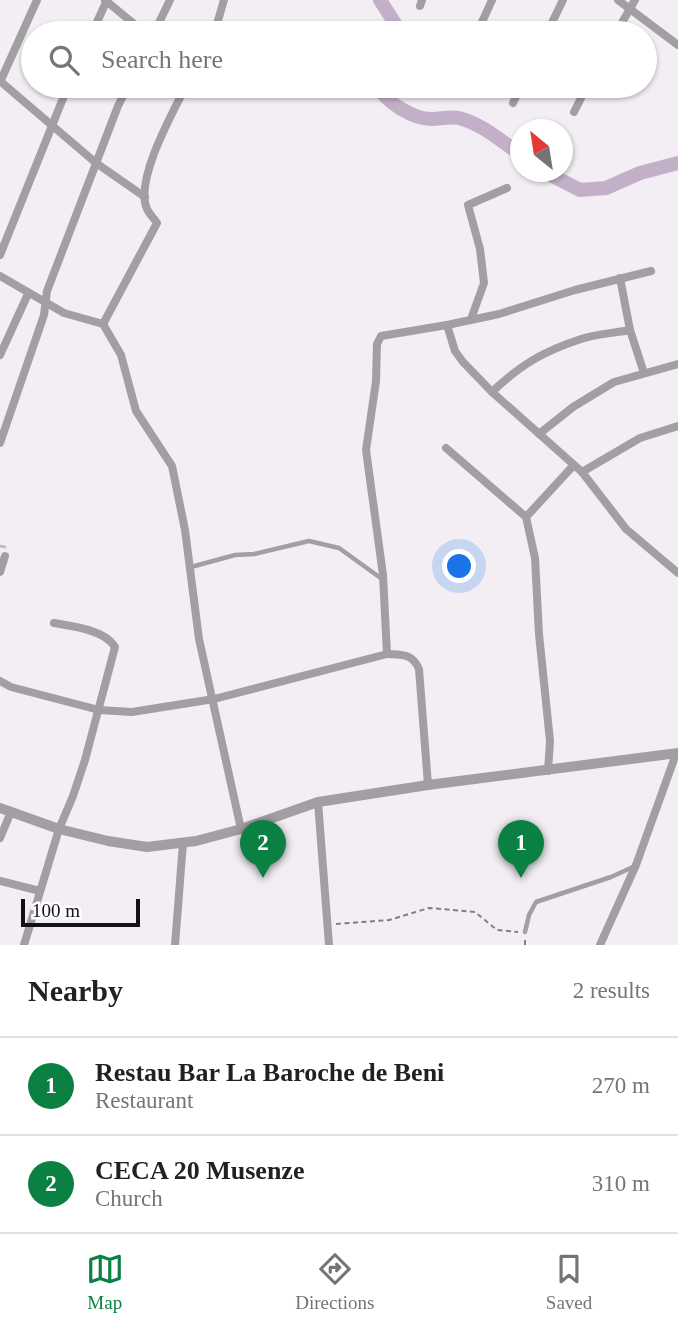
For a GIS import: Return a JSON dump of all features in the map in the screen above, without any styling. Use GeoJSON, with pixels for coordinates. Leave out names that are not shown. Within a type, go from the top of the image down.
{"type":"FeatureCollection","features":[{"type":"Feature","properties":{"kind":"street"},"geometry":{"type":"LineString","coordinates":[[28,21],[37,0]]}},
{"type":"Feature","properties":{"kind":"street"},"geometry":{"type":"LineString","coordinates":[[97,21],[106,0],[131,21]]}},
{"type":"Feature","properties":{"kind":"street"},"geometry":{"type":"LineString","coordinates":[[160,21],[170,0]]}},
{"type":"Feature","properties":{"kind":"street"},"geometry":{"type":"LineString","coordinates":[[218,21],[224,0]]}},
{"type":"Feature","properties":{"kind":"street"},"geometry":{"type":"LineString","coordinates":[[482,21],[492,0]]}},
{"type":"Feature","properties":{"kind":"street"},"geometry":{"type":"LineString","coordinates":[[553,21],[563,0]]}},
{"type":"Feature","properties":{"kind":"street"},"geometry":{"type":"LineString","coordinates":[[618,0],[644,21]]}},
{"type":"Feature","properties":{"kind":"street"},"geometry":{"type":"LineString","coordinates":[[624,21],[635,0]]}},
{"type":"Feature","properties":{"kind":"street"},"geometry":{"type":"LineString","coordinates":[[657,30],[678,45]]}},
{"type":"Feature","properties":{"kind":"street"},"geometry":{"type":"LineString","coordinates":[[21,35],[0,82],[52,123],[96,163],[145,197]]}},
{"type":"Feature","properties":{"kind":"street"},"geometry":{"type":"LineString","coordinates":[[0,256],[63,98]]}},
{"type":"Feature","properties":{"kind":"street"},"geometry":{"type":"LineString","coordinates":[[0,443],[44,315],[47,291],[122,98]]}},
{"type":"Feature","properties":{"kind":"street"},"geometry":{"type":"LineString","coordinates":[[103,324],[157,223],[147,208],[145,197],[154,152],[180,98]]}},
{"type":"Feature","properties":{"kind":"street"},"geometry":{"type":"LineString","coordinates":[[513,103],[516,98]]}},
{"type":"Feature","properties":{"kind":"street"},"geometry":{"type":"LineString","coordinates":[[575,112],[581,98]]}},
{"type":"Feature","properties":{"kind":"street"},"geometry":{"type":"LineString","coordinates":[[471,319],[484,283],[480,249],[468,205],[507,188]]}},
{"type":"Feature","properties":{"kind":"street"},"geometry":{"type":"LineString","coordinates":[[387,654],[383,580],[366,450],[376,381],[377,344],[382,337],[499,314],[651,271]]}},
{"type":"Feature","properties":{"kind":"street"},"geometry":{"type":"LineString","coordinates":[[0,276],[64,313],[103,324],[121,355],[136,411],[172,466],[190,567],[199,639],[241,829]]}},
{"type":"Feature","properties":{"kind":"street"},"geometry":{"type":"LineString","coordinates":[[620,278],[630,330],[644,373]]}},
{"type":"Feature","properties":{"kind":"street"},"geometry":{"type":"LineString","coordinates":[[0,355],[28,294]]}},
{"type":"Feature","properties":{"kind":"street"},"geometry":{"type":"LineString","coordinates":[[447,325],[455,351],[463,362],[492,392],[582,472],[625,529],[678,573]]}},
{"type":"Feature","properties":{"kind":"street"},"geometry":{"type":"LineString","coordinates":[[492,392],[515,370],[543,354],[583,338],[630,330]]}},
{"type":"Feature","properties":{"kind":"street"},"geometry":{"type":"LineString","coordinates":[[539,434],[573,407],[614,382],[678,364]]}},
{"type":"Feature","properties":{"kind":"street"},"geometry":{"type":"LineString","coordinates":[[582,472],[640,438],[678,426]]}},
{"type":"Feature","properties":{"kind":"street"},"geometry":{"type":"LineString","coordinates":[[446,448],[526,517],[535,558],[538,634],[550,741],[548,771]]}},
{"type":"Feature","properties":{"kind":"street"},"geometry":{"type":"LineString","coordinates":[[526,517],[573,466]]}},
{"type":"Feature","properties":{"kind":"street"},"geometry":{"type":"LineString","coordinates":[[0,572],[5,556]]}},
{"type":"Feature","properties":{"kind":"street"},"geometry":{"type":"LineString","coordinates":[[24,945],[59,829],[74,796],[115,647],[113,643],[81,628],[54,622]]}},
{"type":"Feature","properties":{"kind":"street"},"geometry":{"type":"LineString","coordinates":[[0,681],[11,687],[99,710],[132,712],[214,699],[387,654],[409,656],[419,669],[428,785]]}},
{"type":"Feature","properties":{"kind":"street"},"geometry":{"type":"LineString","coordinates":[[0,808],[59,829],[147,847],[183,843],[241,829],[318,802],[428,785],[677,754],[636,865],[600,945]]}},
{"type":"Feature","properties":{"kind":"street"},"geometry":{"type":"LineString","coordinates":[[318,802],[329,945]]}},
{"type":"Feature","properties":{"kind":"street"},"geometry":{"type":"LineString","coordinates":[[0,838],[11,812]]}},
{"type":"Feature","properties":{"kind":"street"},"geometry":{"type":"LineString","coordinates":[[175,945],[183,843]]}},
{"type":"Feature","properties":{"kind":"street"},"geometry":{"type":"LineString","coordinates":[[0,881],[40,891]]}},
{"type":"Feature","properties":{"kind":"lane"},"geometry":{"type":"LineString","coordinates":[[190,567],[234,555],[254,554],[309,541],[339,548],[383,580]]}},
{"type":"Feature","properties":{"kind":"lane"},"geometry":{"type":"LineString","coordinates":[[526,932],[529,915],[536,902],[611,877],[636,865]]}},
{"type":"Feature","properties":{"kind":"path"},"geometry":{"type":"LineString","coordinates":[[328,925],[389,920],[429,908],[475,912],[497,930],[526,932],[525,945]]}},
{"type":"Feature","properties":{"kind":"waterway"},"geometry":{"type":"LineString","coordinates":[[380,0],[393,21]]}},
{"type":"Feature","properties":{"kind":"waterway"},"geometry":{"type":"LineString","coordinates":[[387,98],[417,116],[432,119],[456,117],[476,124],[510,147]]}},
{"type":"Feature","properties":{"kind":"waterway"},"geometry":{"type":"LineString","coordinates":[[564,182],[580,190],[606,188],[640,173],[678,163]]}},
{"type":"Feature","properties":{"kind":"waterway"},"geometry":{"type":"LineString","coordinates":[[0,546],[5,547]]}},
{"type":"Feature","properties":{"kind":"place","name":"CECA 20 Musenze"},"geometry":{"type":"Point","coordinates":[263,878]}},
{"type":"Feature","properties":{"kind":"place","name":"Restau Bar La Baroche de Beni"},"geometry":{"type":"Point","coordinates":[521,878]}}]}
